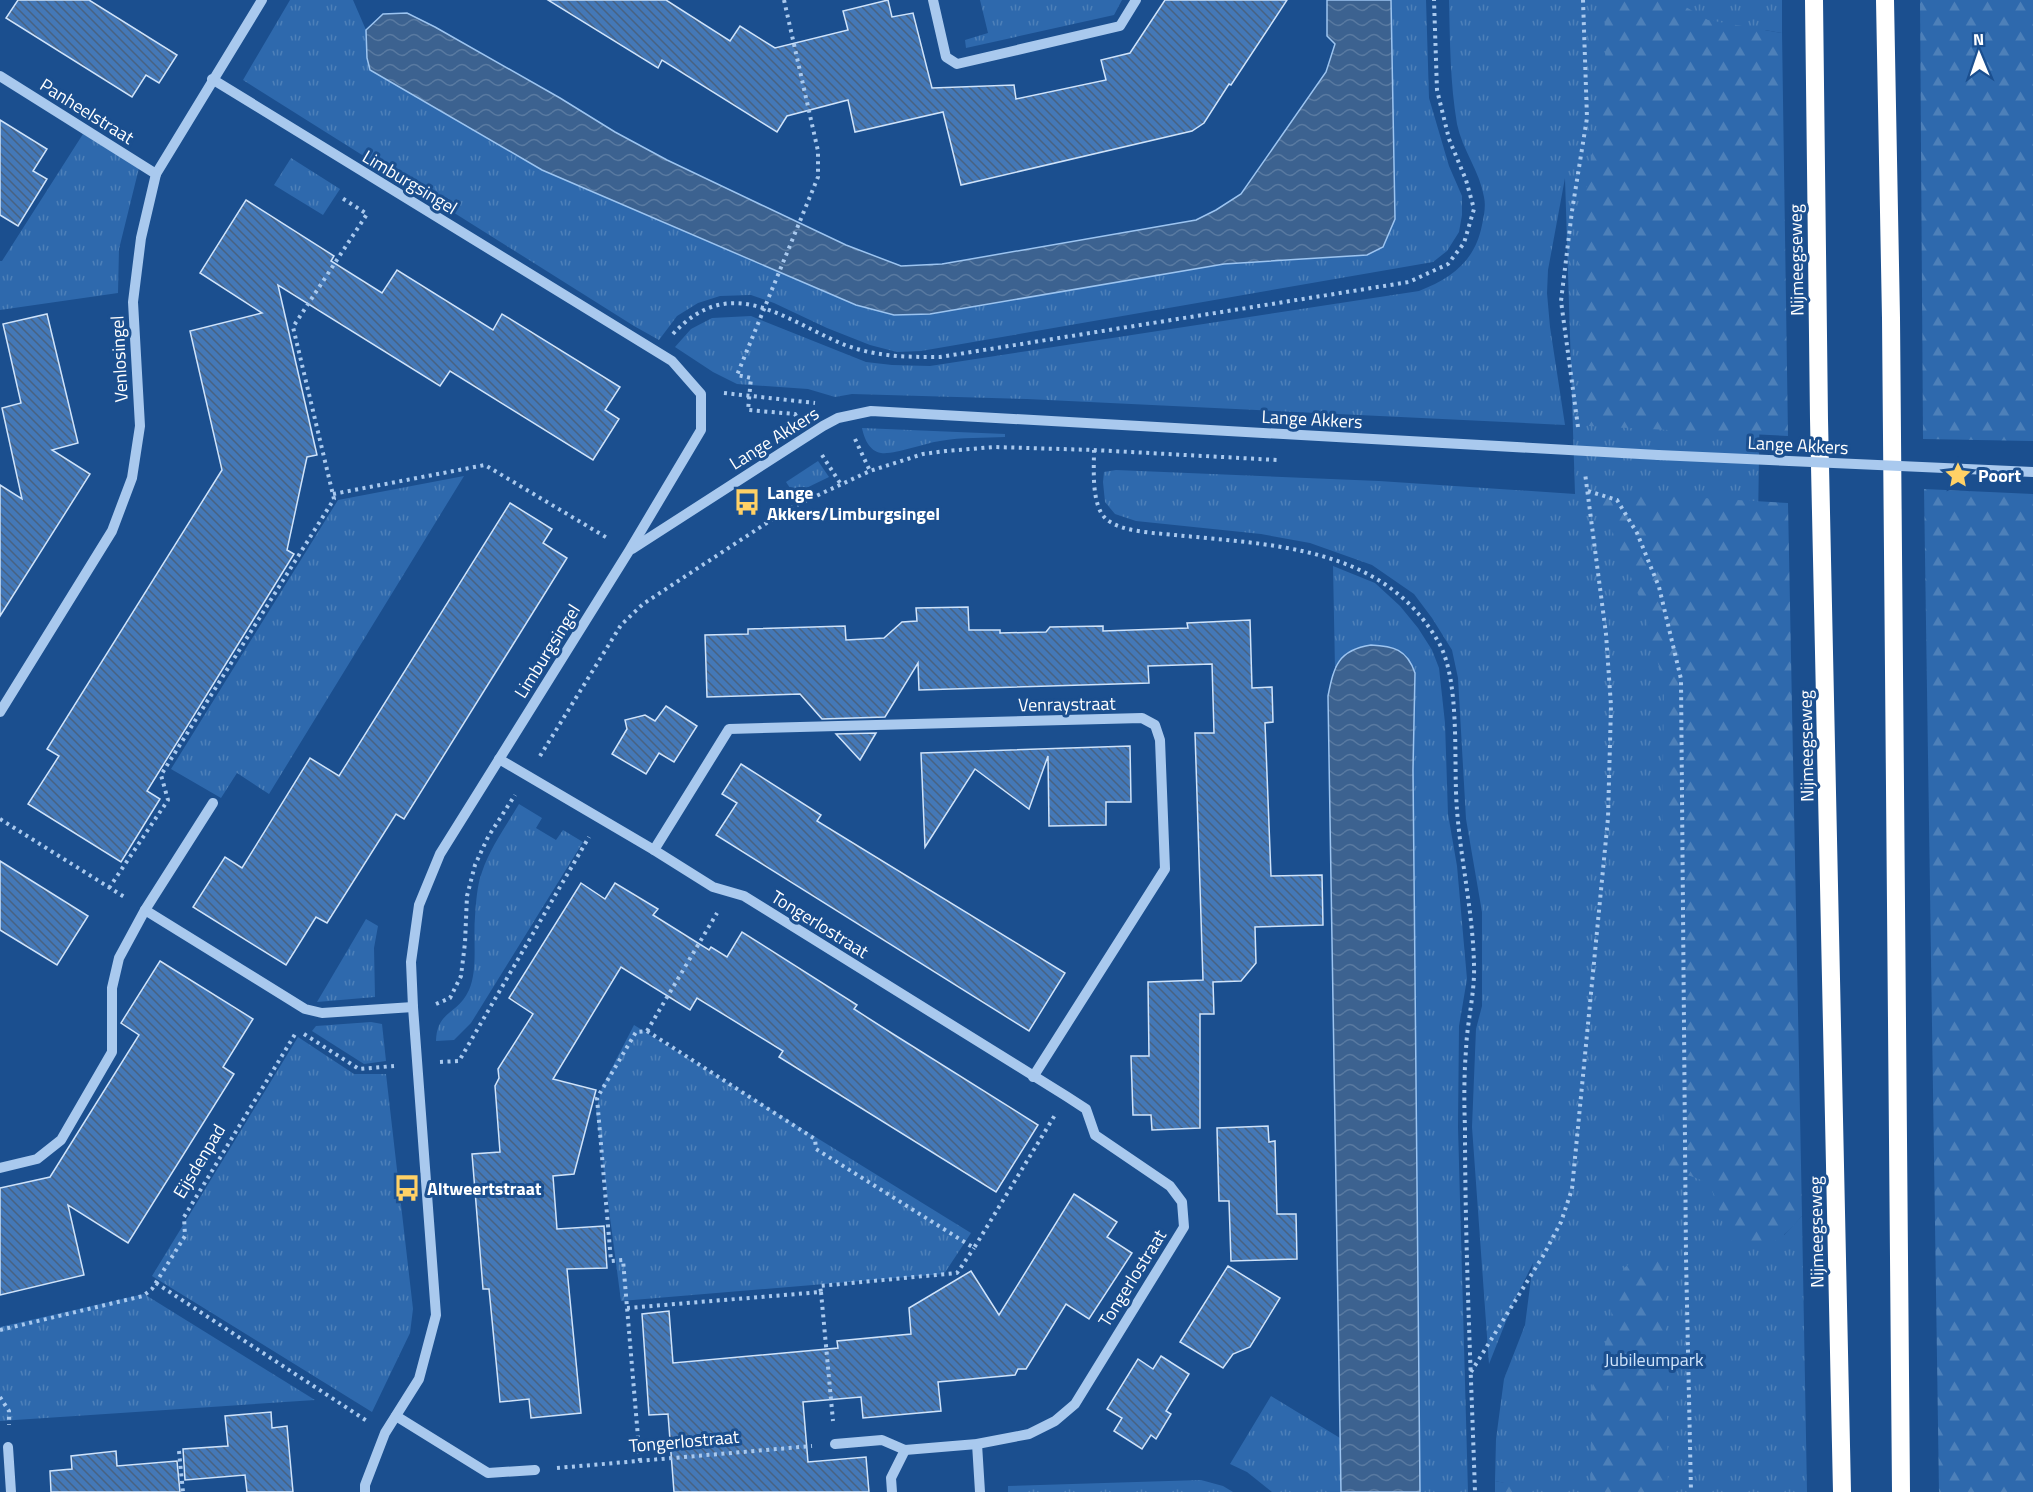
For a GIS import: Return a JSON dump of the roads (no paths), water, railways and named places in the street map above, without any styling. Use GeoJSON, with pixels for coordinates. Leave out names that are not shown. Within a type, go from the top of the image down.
{"type":"FeatureCollection","features":[{"type":"Feature","properties":{"kind":"highway","name":"Nijmeegseweg"},"geometry":{"type":"LineString","coordinates":[[1814,0],[1819,419],[1842,1492]]}},
{"type":"Feature","properties":{"kind":"highway"},"geometry":{"type":"LineString","coordinates":[[1885,0],[1891,318],[1901,1492]]}},
{"type":"Feature","properties":{"kind":"street","name":"Venlosingel"},"geometry":{"type":"LineString","coordinates":[[0,712],[112,531],[132,478],[140,426],[133,302],[141,238],[156,174],[262,0]]}},
{"type":"Feature","properties":{"kind":"street"},"geometry":{"type":"LineString","coordinates":[[933,0],[946,57],[957,64],[1120,26],[1136,0]]}},
{"type":"Feature","properties":{"kind":"street","name":"Panheelstraat"},"geometry":{"type":"LineString","coordinates":[[0,76],[156,174]]}},
{"type":"Feature","properties":{"kind":"street","name":"Limburgsingel"},"geometry":{"type":"LineString","coordinates":[[212,79],[672,361],[701,394],[701,430],[630,551],[440,854],[419,905],[411,962],[436,1315],[419,1379],[385,1433],[365,1485],[365,1492]]}},
{"type":"Feature","properties":{"kind":"street","name":"Lange Akkers"},"geometry":{"type":"LineString","coordinates":[[630,551],[823,426],[837,418],[871,411],[1581,451],[2033,472]]}},
{"type":"Feature","properties":{"kind":"street","name":"Venraystraat"},"geometry":{"type":"LineString","coordinates":[[654,850],[729,729],[1142,718],[1155,725],[1160,740],[1165,869],[1034,1077]]}},
{"type":"Feature","properties":{"kind":"street","name":"Tongerlostraat"},"geometry":{"type":"LineString","coordinates":[[499,759],[713,887],[744,896],[1066,1096],[1086,1109],[1095,1135],[1170,1186],[1182,1202],[1184,1227],[1075,1404],[1055,1421],[1029,1434],[977,1444],[905,1450],[882,1440],[835,1444]]}},
{"type":"Feature","properties":{"kind":"street"},"geometry":{"type":"LineString","coordinates":[[0,1168],[37,1160],[61,1140],[112,1052],[112,988],[119,958],[145,910],[213,803]]}},
{"type":"Feature","properties":{"kind":"street"},"geometry":{"type":"LineString","coordinates":[[145,910],[302,1008],[322,1013],[413,1007]]}},
{"type":"Feature","properties":{"kind":"street"},"geometry":{"type":"LineString","coordinates":[[396,1416],[488,1473],[535,1470]]}},
{"type":"Feature","properties":{"kind":"street"},"geometry":{"type":"LineString","coordinates":[[977,1444],[980,1492]]}},
{"type":"Feature","properties":{"kind":"street"},"geometry":{"type":"LineString","coordinates":[[8,1447],[11,1492]]}},
{"type":"Feature","properties":{"kind":"street"},"geometry":{"type":"LineString","coordinates":[[892,1492],[891,1478],[905,1450]]}},
{"type":"Feature","properties":{"kind":"water"},"geometry":{"type":"Polygon","coordinates":[[[1327,0],[1391,0],[1395,219],[1383,247],[1367,255],[1224,264],[930,314],[894,315],[856,305],[542,170],[370,70],[367,58],[366,30],[383,14],[407,13],[667,160],[846,245],[901,266],[942,264],[1196,220],[1241,194],[1326,72],[1335,44],[1327,36],[1327,0]]]}},
{"type":"Feature","properties":{"kind":"water"},"geometry":{"type":"Polygon","coordinates":[[[1371,645],[1398,650],[1408,659],[1415,673],[1413,770],[1420,1492],[1341,1492],[1328,696],[1336,668],[1344,655],[1360,647],[1371,645]]]}},
{"type":"Feature","properties":{"kind":"place","name":"Poort"},"geometry":{"type":"Point","coordinates":[1958,475]}},
{"type":"Feature","properties":{"kind":"place","name":"Lange Akkers/Limburgsingel"},"geometry":{"type":"Point","coordinates":[747,502]}},
{"type":"Feature","properties":{"kind":"place","name":"Altweertstraat"},"geometry":{"type":"Point","coordinates":[407,1188]}},
{"type":"Feature","properties":{"kind":"park label","name":"Jubileumpark"},"geometry":{"type":"Point","coordinates":[1654,1359]}}]}
